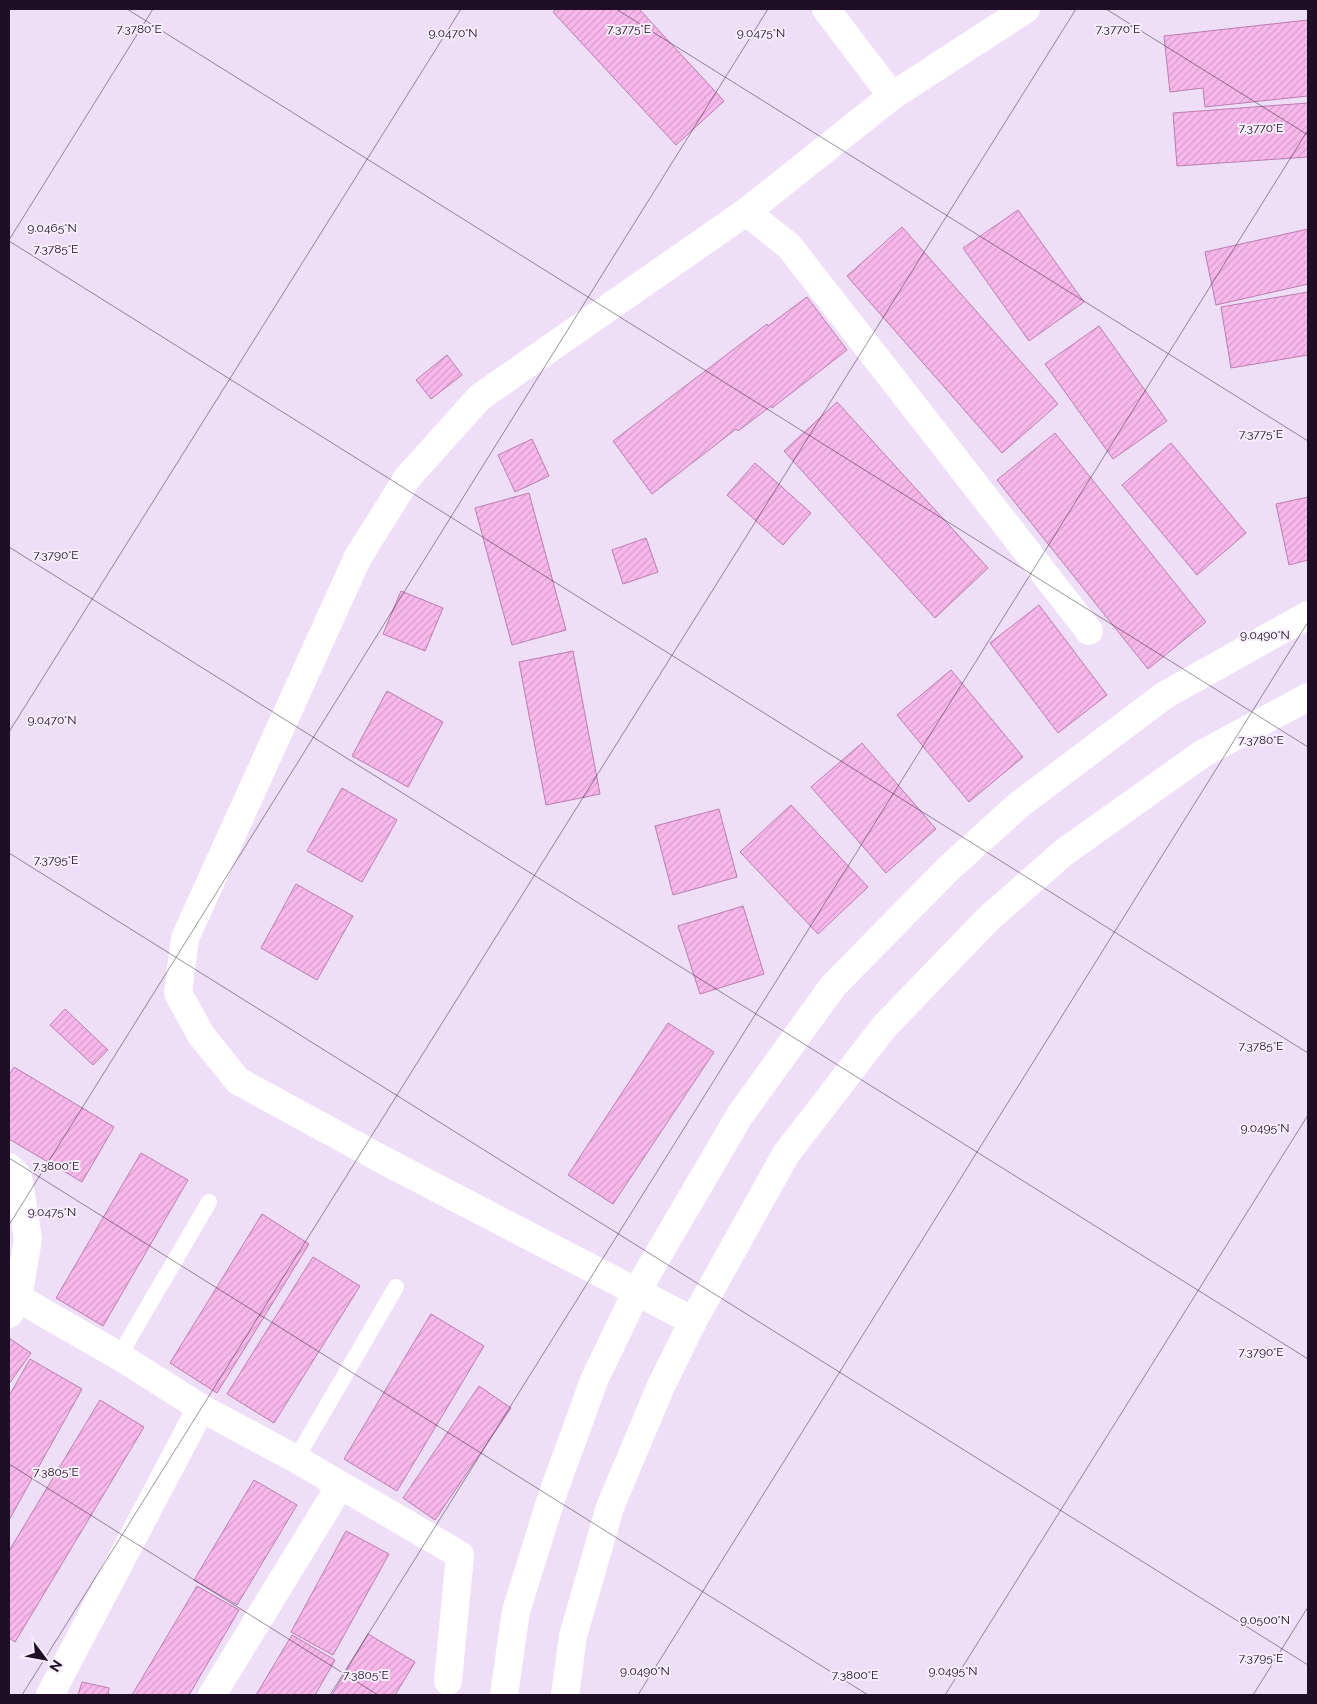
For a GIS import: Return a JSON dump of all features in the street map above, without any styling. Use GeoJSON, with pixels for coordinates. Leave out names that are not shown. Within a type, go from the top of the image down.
{"type":"FeatureCollection","features":[{"type":"Feature","properties":{"kind":"street"},"geometry":{"type":"LineString","coordinates":[[826,9],[892,96]]}},
{"type":"Feature","properties":{"kind":"street"},"geometry":{"type":"LineString","coordinates":[[693,1321],[637,1290],[383,1160],[238,1081],[201,1035],[178,993],[185,938],[358,557],[408,477],[480,397],[746,212],[892,96],[1026,9]]}},
{"type":"Feature","properties":{"kind":"street"},"geometry":{"type":"LineString","coordinates":[[746,212],[788,246],[1090,630]]}},
{"type":"Feature","properties":{"kind":"street"},"geometry":{"type":"LineString","coordinates":[[504,1695],[516,1611],[553,1493],[595,1378],[637,1290],[740,1115],[833,986],[949,868],[1020,804],[1165,695],[1308,615]]}},
{"type":"Feature","properties":{"kind":"street"},"geometry":{"type":"LineString","coordinates":[[565,1695],[574,1636],[610,1507],[660,1386],[693,1321],[786,1154],[884,1027],[989,918],[1063,853],[1202,754],[1308,697]]}},
{"type":"Feature","properties":{"kind":"street"},"geometry":{"type":"LineString","coordinates":[[9,1167],[18,1176],[28,1239],[13,1306],[119,1356],[201,1408],[296,1459],[460,1554],[448,1681]]}},
{"type":"Feature","properties":{"kind":"street"},"geometry":{"type":"LineString","coordinates":[[50,1695],[201,1408]]}},
{"type":"Feature","properties":{"kind":"street"},"geometry":{"type":"LineString","coordinates":[[212,1695],[340,1486]]}},
{"type":"Feature","properties":{"kind":"lane"},"geometry":{"type":"LineString","coordinates":[[119,1356],[209,1202]]}},
{"type":"Feature","properties":{"kind":"lane"},"geometry":{"type":"LineString","coordinates":[[296,1459],[396,1287]]}},
{"type":"Feature","properties":{"kind":"building"},"geometry":{"type":"Polygon","coordinates":[[[557,9],[639,9],[724,101],[676,145],[553,12],[557,9]]]}},
{"type":"Feature","properties":{"kind":"building"},"geometry":{"type":"Polygon","coordinates":[[[1308,20],[1308,96],[1205,107],[1203,88],[1170,92],[1164,36],[1308,20]]]}},
{"type":"Feature","properties":{"kind":"building"},"geometry":{"type":"Polygon","coordinates":[[[1308,103],[1308,157],[1177,166],[1173,113],[1308,103]]]}},
{"type":"Feature","properties":{"kind":"building"},"geometry":{"type":"Polygon","coordinates":[[[1018,210],[1084,302],[1029,341],[963,248],[1018,210]]]}},
{"type":"Feature","properties":{"kind":"building"},"geometry":{"type":"Polygon","coordinates":[[[902,227],[1058,404],[1002,453],[847,276],[902,227]]]}},
{"type":"Feature","properties":{"kind":"building"},"geometry":{"type":"Polygon","coordinates":[[[1308,229],[1308,284],[1216,305],[1205,252],[1308,229]]]}},
{"type":"Feature","properties":{"kind":"building"},"geometry":{"type":"Polygon","coordinates":[[[1308,292],[1308,355],[1231,368],[1221,307],[1308,292]]]}},
{"type":"Feature","properties":{"kind":"building"},"geometry":{"type":"Polygon","coordinates":[[[807,297],[847,350],[772,408],[771,406],[738,431],[736,429],[652,494],[613,441],[767,324],[768,326],[807,297]]]}},
{"type":"Feature","properties":{"kind":"building"},"geometry":{"type":"Polygon","coordinates":[[[1099,326],[1167,421],[1113,459],[1045,364],[1099,326]]]}},
{"type":"Feature","properties":{"kind":"building"},"geometry":{"type":"Polygon","coordinates":[[[447,355],[462,375],[431,399],[416,380],[447,355]]]}},
{"type":"Feature","properties":{"kind":"building"},"geometry":{"type":"Polygon","coordinates":[[[837,402],[988,568],[935,618],[784,451],[837,402]]]}},
{"type":"Feature","properties":{"kind":"building"},"geometry":{"type":"Polygon","coordinates":[[[1055,433],[1206,622],[1148,669],[997,480],[1055,433]]]}},
{"type":"Feature","properties":{"kind":"building"},"geometry":{"type":"Polygon","coordinates":[[[532,439],[549,476],[515,492],[498,455],[532,439]]]}},
{"type":"Feature","properties":{"kind":"building"},"geometry":{"type":"Polygon","coordinates":[[[1171,443],[1246,533],[1197,575],[1122,485],[1171,443]]]}},
{"type":"Feature","properties":{"kind":"building"},"geometry":{"type":"Polygon","coordinates":[[[755,463],[811,513],[783,545],[727,495],[755,463]]]}},
{"type":"Feature","properties":{"kind":"building"},"geometry":{"type":"Polygon","coordinates":[[[529,493],[566,630],[512,645],[475,508],[529,493]]]}},
{"type":"Feature","properties":{"kind":"building"},"geometry":{"type":"Polygon","coordinates":[[[1308,497],[1308,560],[1289,565],[1276,504],[1308,497]]]}},
{"type":"Feature","properties":{"kind":"building"},"geometry":{"type":"Polygon","coordinates":[[[646,538],[658,572],[623,584],[612,550],[646,538]]]}},
{"type":"Feature","properties":{"kind":"building"},"geometry":{"type":"Polygon","coordinates":[[[401,591],[443,608],[425,651],[383,634],[401,591]]]}},
{"type":"Feature","properties":{"kind":"building"},"geometry":{"type":"Polygon","coordinates":[[[1039,605],[1107,695],[1058,733],[990,643],[1039,605]]]}},
{"type":"Feature","properties":{"kind":"building"},"geometry":{"type":"Polygon","coordinates":[[[573,651],[600,794],[546,805],[519,662],[573,651]]]}},
{"type":"Feature","properties":{"kind":"building"},"geometry":{"type":"Polygon","coordinates":[[[951,670],[1023,757],[969,802],[897,715],[951,670]]]}},
{"type":"Feature","properties":{"kind":"building"},"geometry":{"type":"Polygon","coordinates":[[[387,691],[443,722],[408,787],[352,756],[387,691]]]}},
{"type":"Feature","properties":{"kind":"building"},"geometry":{"type":"Polygon","coordinates":[[[862,743],[936,829],[886,873],[811,787],[862,743]]]}},
{"type":"Feature","properties":{"kind":"building"},"geometry":{"type":"Polygon","coordinates":[[[342,788],[397,820],[362,882],[307,851],[342,788]]]}},
{"type":"Feature","properties":{"kind":"building"},"geometry":{"type":"Polygon","coordinates":[[[791,805],[868,887],[818,934],[740,852],[791,805]]]}},
{"type":"Feature","properties":{"kind":"building"},"geometry":{"type":"Polygon","coordinates":[[[719,809],[737,877],[673,895],[655,826],[719,809]]]}},
{"type":"Feature","properties":{"kind":"building"},"geometry":{"type":"Polygon","coordinates":[[[296,884],[353,916],[317,980],[261,948],[296,884]]]}},
{"type":"Feature","properties":{"kind":"building"},"geometry":{"type":"Polygon","coordinates":[[[743,906],[764,974],[700,994],[678,926],[743,906]]]}},
{"type":"Feature","properties":{"kind":"building"},"geometry":{"type":"Polygon","coordinates":[[[65,1009],[108,1050],[93,1065],[50,1025],[65,1009]]]}},
{"type":"Feature","properties":{"kind":"building"},"geometry":{"type":"Polygon","coordinates":[[[668,1023],[714,1052],[613,1204],[568,1175],[668,1023]]]}},
{"type":"Feature","properties":{"kind":"building"},"geometry":{"type":"Polygon","coordinates":[[[14,1067],[114,1127],[82,1182],[9,1139],[9,1075],[14,1067]]]}},
{"type":"Feature","properties":{"kind":"building"},"geometry":{"type":"Polygon","coordinates":[[[141,1153],[188,1180],[103,1326],[56,1298],[141,1153]]]}},
{"type":"Feature","properties":{"kind":"building"},"geometry":{"type":"Polygon","coordinates":[[[262,1214],[309,1244],[217,1393],[170,1363],[262,1214]]]}},
{"type":"Feature","properties":{"kind":"building"},"geometry":{"type":"Polygon","coordinates":[[[313,1257],[360,1286],[274,1423],[227,1394],[313,1257]]]}},
{"type":"Feature","properties":{"kind":"building"},"geometry":{"type":"Polygon","coordinates":[[[431,1314],[484,1346],[397,1491],[344,1459],[431,1314]]]}},
{"type":"Feature","properties":{"kind":"building"},"geometry":{"type":"Polygon","coordinates":[[[9,1338],[31,1353],[9,1384],[9,1338]]]}},
{"type":"Feature","properties":{"kind":"building"},"geometry":{"type":"Polygon","coordinates":[[[30,1359],[82,1389],[9,1520],[9,1396],[30,1359]]]}},
{"type":"Feature","properties":{"kind":"building"},"geometry":{"type":"Polygon","coordinates":[[[479,1386],[511,1408],[435,1520],[403,1498],[479,1386]]]}},
{"type":"Feature","properties":{"kind":"building"},"geometry":{"type":"Polygon","coordinates":[[[100,1400],[144,1427],[15,1642],[9,1638],[9,1551],[100,1400]]]}},
{"type":"Feature","properties":{"kind":"building"},"geometry":{"type":"Polygon","coordinates":[[[254,1480],[297,1505],[237,1605],[194,1580],[254,1480]]]}},
{"type":"Feature","properties":{"kind":"building"},"geometry":{"type":"Polygon","coordinates":[[[346,1531],[389,1554],[333,1655],[291,1632],[346,1531]]]}},
{"type":"Feature","properties":{"kind":"building"},"geometry":{"type":"Polygon","coordinates":[[[197,1586],[239,1610],[189,1695],[132,1695],[197,1586]]]}},
{"type":"Feature","properties":{"kind":"building"},"geometry":{"type":"Polygon","coordinates":[[[368,1634],[415,1662],[395,1695],[332,1695],[368,1634]]]}},
{"type":"Feature","properties":{"kind":"building"},"geometry":{"type":"Polygon","coordinates":[[[292,1635],[335,1660],[315,1695],[256,1695],[292,1635]]]}},
{"type":"Feature","properties":{"kind":"building"},"geometry":{"type":"Polygon","coordinates":[[[82,1682],[109,1688],[108,1695],[78,1695],[82,1682]]]}}]}
